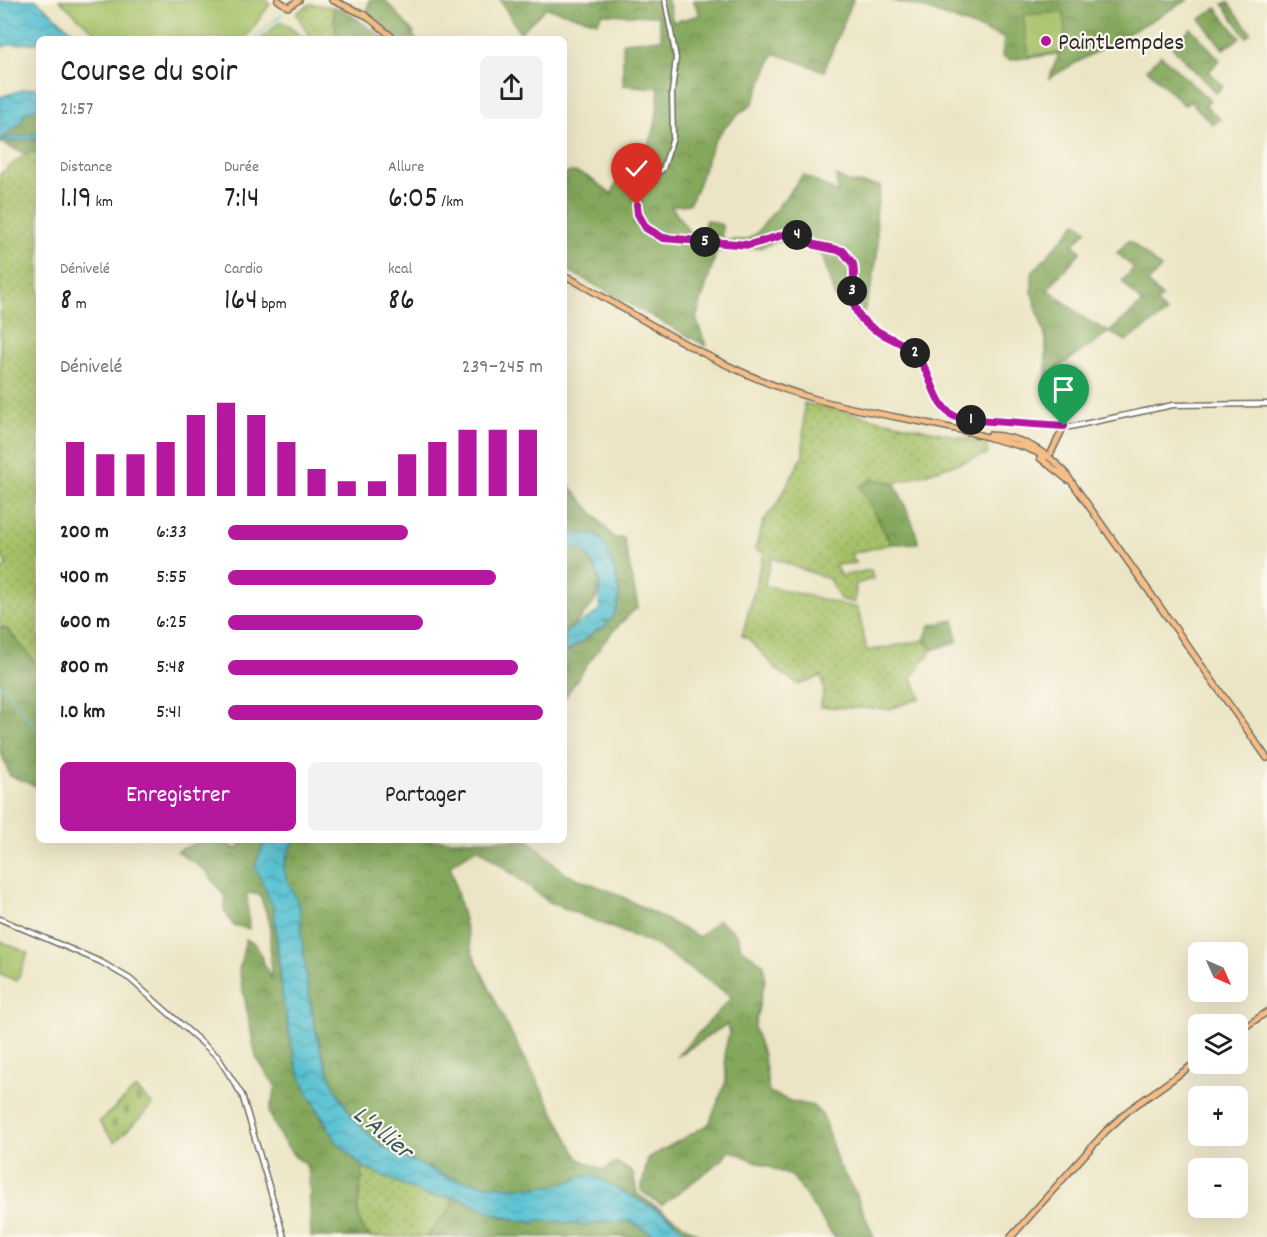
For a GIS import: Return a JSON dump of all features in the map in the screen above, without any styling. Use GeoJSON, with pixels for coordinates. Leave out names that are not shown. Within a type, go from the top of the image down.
{"type":"FeatureCollection","features":[{"type":"Feature","properties":{"kind":"main road"},"geometry":{"type":"LineString","coordinates":[[278,0],[288,7],[300,0]]}},
{"type":"Feature","properties":{"kind":"main road"},"geometry":{"type":"LineString","coordinates":[[332,0],[365,15],[391,36]]}},
{"type":"Feature","properties":{"kind":"main road"},"geometry":{"type":"LineString","coordinates":[[567,277],[711,356],[772,385],[831,403],[1020,441],[1045,458],[1072,483],[1267,758]]}},
{"type":"Feature","properties":{"kind":"main road"},"geometry":{"type":"LineString","coordinates":[[1045,458],[1064,426]]}},
{"type":"Feature","properties":{"kind":"main road"},"geometry":{"type":"LineString","coordinates":[[985,435],[1028,449],[1045,458]]}},
{"type":"Feature","properties":{"kind":"main road"},"geometry":{"type":"LineString","coordinates":[[1248,1025],[1267,1012]]}},
{"type":"Feature","properties":{"kind":"main road"},"geometry":{"type":"LineString","coordinates":[[1011,1237],[1106,1131],[1130,1110],[1188,1068]]}},
{"type":"Feature","properties":{"kind":"street"},"geometry":{"type":"LineString","coordinates":[[665,0],[676,58],[672,92],[673,138],[663,169],[645,183],[640,193],[637,209],[643,225],[653,234],[668,239],[749,245],[790,233],[815,245],[843,251],[853,264],[852,296],[858,314],[882,335],[915,353],[942,406],[951,416],[961,419],[1064,426],[1173,405],[1267,404]]}},
{"type":"Feature","properties":{"kind":"street"},"geometry":{"type":"LineString","coordinates":[[0,919],[101,962],[130,979],[218,1056],[242,1095],[284,1237]]}},
{"type":"Feature","properties":{"kind":"green space"},"geometry":{"type":"Polygon","coordinates":[[[59,0],[267,0],[270,4],[247,36],[99,36],[59,0]]]}},
{"type":"Feature","properties":{"kind":"green space"},"geometry":{"type":"Polygon","coordinates":[[[369,0],[385,0],[414,33],[413,36],[394,36],[367,13],[369,0]]]}},
{"type":"Feature","properties":{"kind":"green space"},"geometry":{"type":"Polygon","coordinates":[[[500,0],[668,0],[673,22],[700,15],[693,0],[853,0],[824,71],[774,53],[752,105],[731,121],[714,142],[697,189],[689,204],[671,206],[692,236],[700,237],[706,220],[722,225],[722,240],[746,240],[756,234],[803,175],[838,193],[836,176],[848,182],[881,186],[876,213],[878,249],[873,280],[859,328],[847,309],[835,298],[822,255],[799,243],[778,241],[759,248],[717,251],[696,318],[706,346],[567,270],[567,173],[583,174],[612,194],[620,176],[647,146],[654,131],[659,88],[623,85],[623,42],[662,39],[658,16],[602,14],[598,22],[546,8],[520,33],[500,0]]]}},
{"type":"Feature","properties":{"kind":"green space"},"geometry":{"type":"Polygon","coordinates":[[[891,0],[1188,0],[1049,78],[1059,54],[1009,60],[1002,56],[1004,38],[923,8],[891,0]]]}},
{"type":"Feature","properties":{"kind":"green space"},"geometry":{"type":"Polygon","coordinates":[[[1228,2],[1251,33],[1246,37],[1223,4],[1228,2]]]}},
{"type":"Feature","properties":{"kind":"green space"},"geometry":{"type":"Polygon","coordinates":[[[310,4],[333,7],[336,33],[339,36],[309,36],[296,13],[310,4]]]}},
{"type":"Feature","properties":{"kind":"green space"},"geometry":{"type":"Polygon","coordinates":[[[333,7],[345,11],[381,36],[339,36],[336,33],[333,7]]]}},
{"type":"Feature","properties":{"kind":"green space"},"geometry":{"type":"Polygon","coordinates":[[[1216,8],[1240,38],[1223,49],[1200,19],[1216,8]]]}},
{"type":"Feature","properties":{"kind":"green space","name":"PaintLempdes"},"geometry":{"type":"Polygon","coordinates":[[[1064,12],[1065,51],[1029,56],[1023,15],[1064,12]]]}},
{"type":"Feature","properties":{"kind":"green space"},"geometry":{"type":"Polygon","coordinates":[[[281,21],[301,36],[264,36],[281,21]]]}},
{"type":"Feature","properties":{"kind":"green space"},"geometry":{"type":"Polygon","coordinates":[[[1191,28],[1220,60],[1209,71],[1223,86],[1216,93],[1172,47],[1191,28]]]}},
{"type":"Feature","properties":{"kind":"green space"},"geometry":{"type":"Polygon","coordinates":[[[1161,55],[1210,101],[1205,105],[1220,119],[1213,125],[1191,102],[1184,105],[1147,69],[1161,55]]]}},
{"type":"Feature","properties":{"kind":"green space"},"geometry":{"type":"Polygon","coordinates":[[[36,108],[36,134],[1,140],[21,122],[24,114],[36,108]]]}},
{"type":"Feature","properties":{"kind":"green space"},"geometry":{"type":"Polygon","coordinates":[[[36,138],[36,151],[26,154],[1,143],[36,138]]]}},
{"type":"Feature","properties":{"kind":"green space"},"geometry":{"type":"Polygon","coordinates":[[[36,151],[36,663],[7,629],[0,628],[0,571],[7,565],[0,554],[0,174],[26,154],[36,151]]]}},
{"type":"Feature","properties":{"kind":"green space"},"geometry":{"type":"Polygon","coordinates":[[[1077,222],[1087,230],[1073,245],[1081,251],[1048,289],[1087,320],[1109,332],[1046,376],[1046,339],[1032,293],[1032,273],[1077,222]]]}},
{"type":"Feature","properties":{"kind":"green space"},"geometry":{"type":"Polygon","coordinates":[[[1129,240],[1161,268],[1148,283],[1162,297],[1156,303],[1167,313],[1126,341],[1109,332],[1142,303],[1122,281],[1134,268],[1117,253],[1129,240]]]}},
{"type":"Feature","properties":{"kind":"green space"},"geometry":{"type":"Polygon","coordinates":[[[804,403],[986,443],[988,454],[895,483],[873,479],[861,486],[891,544],[850,554],[856,563],[835,565],[841,576],[871,570],[873,579],[856,584],[855,603],[840,599],[829,579],[772,558],[764,585],[858,608],[867,651],[924,640],[932,650],[912,677],[921,698],[890,709],[820,707],[824,690],[822,676],[799,685],[777,670],[749,639],[742,636],[764,553],[755,549],[764,520],[777,504],[803,455],[804,403]]]}},
{"type":"Feature","properties":{"kind":"green space"},"geometry":{"type":"Polygon","coordinates":[[[873,479],[895,483],[912,521],[918,543],[891,544],[860,486],[873,479]]]}},
{"type":"Feature","properties":{"kind":"green space"},"geometry":{"type":"Polygon","coordinates":[[[567,483],[614,538],[624,538],[638,607],[607,639],[567,695],[567,652],[594,633],[611,617],[619,597],[618,579],[603,541],[597,536],[567,531],[567,483]]]}},
{"type":"Feature","properties":{"kind":"green space"},"geometry":{"type":"Polygon","coordinates":[[[567,546],[585,551],[598,578],[597,597],[585,614],[567,631],[567,546]]]}},
{"type":"Feature","properties":{"kind":"green space"},"geometry":{"type":"Polygon","coordinates":[[[954,620],[957,642],[932,650],[924,640],[930,625],[954,620]]]}},
{"type":"Feature","properties":{"kind":"green space"},"geometry":{"type":"Polygon","coordinates":[[[0,628],[7,629],[36,663],[36,786],[10,776],[0,750],[0,628]]]}},
{"type":"Feature","properties":{"kind":"green space"},"geometry":{"type":"Polygon","coordinates":[[[197,843],[226,843],[239,850],[240,843],[264,843],[255,866],[273,906],[282,996],[293,1050],[301,1076],[325,1124],[342,1146],[363,1167],[358,1214],[360,1223],[370,1237],[311,1237],[309,1174],[305,1163],[295,1157],[280,1136],[269,1112],[276,1087],[256,1057],[239,970],[246,939],[256,945],[271,979],[270,923],[260,895],[247,893],[249,929],[233,925],[224,910],[226,898],[206,871],[177,851],[197,843]]]}},
{"type":"Feature","properties":{"kind":"green space"},"geometry":{"type":"Polygon","coordinates":[[[294,843],[532,843],[566,874],[615,893],[699,937],[718,920],[737,934],[741,948],[764,965],[765,980],[754,1028],[764,1057],[769,1092],[790,1101],[813,1106],[823,1116],[838,1164],[855,1192],[874,1237],[834,1237],[793,1177],[729,1150],[723,1159],[662,1205],[641,1191],[648,1158],[709,1124],[726,1081],[725,1050],[729,1034],[727,1024],[676,1057],[732,997],[655,945],[549,902],[478,848],[450,865],[472,952],[507,1025],[579,1159],[604,1170],[616,1162],[633,1173],[637,1194],[702,1237],[693,1237],[664,1214],[591,1174],[549,1186],[489,1185],[445,1176],[388,1149],[363,1129],[344,1105],[330,1077],[313,1014],[295,898],[284,877],[294,843]]]}},
{"type":"Feature","properties":{"kind":"green space"},"geometry":{"type":"Polygon","coordinates":[[[0,941],[28,953],[17,981],[0,974],[0,941]]]}},
{"type":"Feature","properties":{"kind":"green space"},"geometry":{"type":"Polygon","coordinates":[[[136,1088],[153,1105],[115,1142],[99,1122],[136,1088]]]}},
{"type":"Feature","properties":{"kind":"green space"},"geometry":{"type":"Polygon","coordinates":[[[363,1167],[428,1196],[453,1198],[452,1207],[427,1237],[370,1237],[360,1223],[358,1214],[363,1167]]]}},
{"type":"Feature","properties":{"kind":"green space"},"geometry":{"type":"Polygon","coordinates":[[[453,1198],[466,1201],[493,1214],[534,1224],[539,1220],[587,1225],[607,1221],[610,1223],[630,1221],[658,1237],[426,1237],[452,1207],[453,1198]]]}},
{"type":"Feature","properties":{"kind":"water"},"geometry":{"type":"Polygon","coordinates":[[[0,0],[36,0],[71,30],[74,36],[36,36],[36,43],[10,44],[0,48],[0,0]]]}},
{"type":"Feature","properties":{"kind":"water"},"geometry":{"type":"Polygon","coordinates":[[[36,88],[36,108],[24,114],[21,122],[2,139],[36,133],[36,138],[0,143],[0,97],[36,88]]]}},
{"type":"Feature","properties":{"kind":"water"},"geometry":{"type":"Polygon","coordinates":[[[567,531],[597,536],[603,541],[617,582],[618,603],[615,613],[609,622],[605,621],[606,625],[602,630],[600,628],[567,652],[567,631],[600,610],[598,573],[585,552],[567,546],[567,531]]]}},
{"type":"Feature","properties":{"kind":"water"},"geometry":{"type":"Polygon","coordinates":[[[264,843],[293,843],[288,853],[284,871],[300,911],[306,972],[318,1040],[328,1072],[343,1102],[362,1128],[388,1149],[444,1176],[460,1180],[489,1185],[535,1187],[561,1184],[591,1174],[664,1214],[693,1237],[658,1237],[630,1221],[610,1223],[607,1221],[587,1225],[539,1220],[534,1224],[529,1220],[521,1221],[491,1213],[460,1198],[428,1196],[363,1167],[336,1141],[308,1093],[297,1068],[283,1001],[274,910],[255,866],[264,843]]]}},
{"type":"Feature","properties":{"kind":"waterway"},"geometry":{"type":"LineString","coordinates":[[257,36],[282,14]]}},
{"type":"Feature","properties":{"kind":"waterway"},"geometry":{"type":"LineString","coordinates":[[0,684],[35,726]]}},
{"type":"Feature","properties":{"kind":"place","name":"PaintLempdes"},"geometry":{"type":"Point","coordinates":[1046,41]}},
{"type":"Feature","properties":{"kind":"route"},"geometry":{"type":"LineString","coordinates":[[637,205],[638,214],[646,228],[663,238],[744,246],[790,233],[815,245],[843,251],[848,254],[853,264],[852,296],[858,314],[882,335],[915,353],[942,406],[951,416],[961,419],[1064,426]]}},
{"type":"Feature","properties":{"kind":"water label","name":"L'Allier"},"geometry":{"type":"Point","coordinates":[384,1131]}}]}
